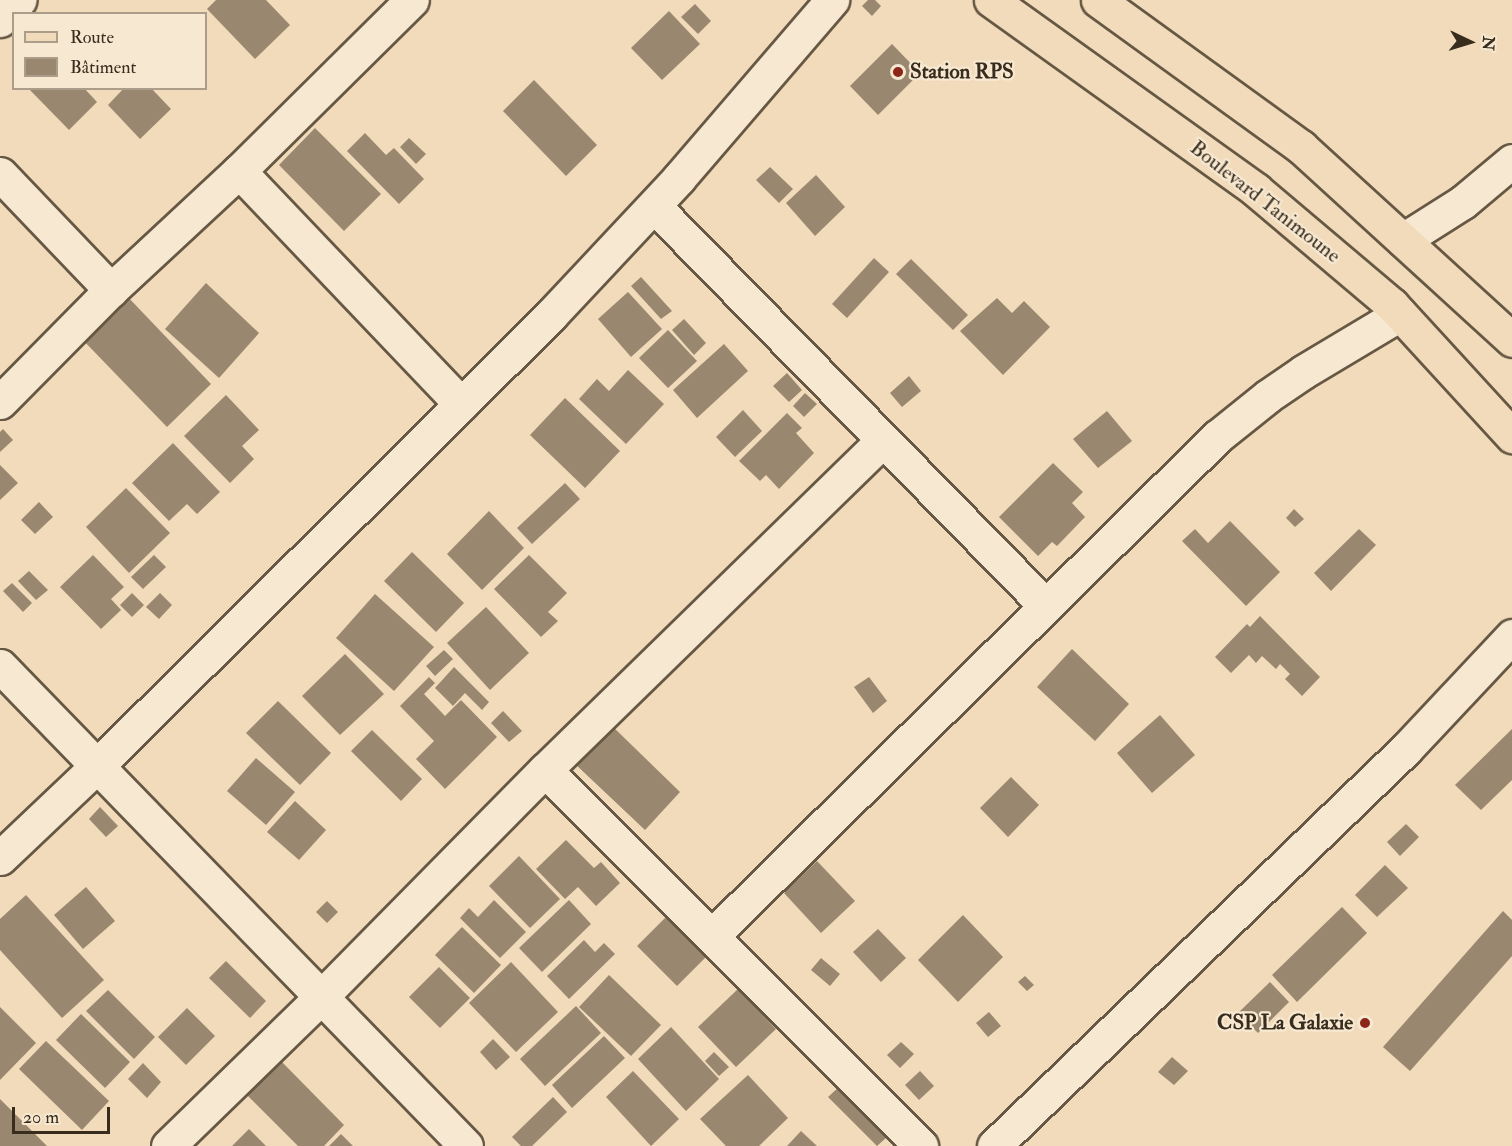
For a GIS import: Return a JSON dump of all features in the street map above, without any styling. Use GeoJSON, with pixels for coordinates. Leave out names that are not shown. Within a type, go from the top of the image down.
{"type":"FeatureCollection","features":[{"type":"Feature","properties":{"kind":"main road","name":"Boulevard Tanimoune"},"geometry":{"type":"LineString","coordinates":[[991,0],[1256,190],[1400,314],[1512,436]]}},
{"type":"Feature","properties":{"kind":"main road"},"geometry":{"type":"LineString","coordinates":[[1098,0],[1301,147],[1512,340]]}},
{"type":"Feature","properties":{"kind":"street"},"geometry":{"type":"LineString","coordinates":[[0,20],[19,0]]}},
{"type":"Feature","properties":{"kind":"street"},"geometry":{"type":"LineString","coordinates":[[0,402],[111,290],[239,171],[412,0]]}},
{"type":"Feature","properties":{"kind":"street"},"geometry":{"type":"LineString","coordinates":[[0,858],[97,766],[461,404],[654,206],[832,0]]}},
{"type":"Feature","properties":{"kind":"street"},"geometry":{"type":"LineString","coordinates":[[239,171],[461,404]]}},
{"type":"Feature","properties":{"kind":"street"},"geometry":{"type":"LineString","coordinates":[[0,174],[111,290]]}},
{"type":"Feature","properties":{"kind":"street"},"geometry":{"type":"LineString","coordinates":[[1403,240],[1506,175]]}},
{"type":"Feature","properties":{"kind":"street"},"geometry":{"type":"LineString","coordinates":[[654,206],[882,441],[1046,604]]}},
{"type":"Feature","properties":{"kind":"street"},"geometry":{"type":"LineString","coordinates":[[713,935],[1046,604],[1235,422],[1303,372],[1400,314]]}},
{"type":"Feature","properties":{"kind":"street"},"geometry":{"type":"LineString","coordinates":[[168,1146],[320,998],[545,770],[882,441]]}},
{"type":"Feature","properties":{"kind":"street"},"geometry":{"type":"LineString","coordinates":[[994,1146],[1406,749],[1512,636]]}},
{"type":"Feature","properties":{"kind":"street"},"geometry":{"type":"LineString","coordinates":[[0,666],[466,1146]]}},
{"type":"Feature","properties":{"kind":"street"},"geometry":{"type":"LineString","coordinates":[[545,770],[713,935],[921,1146]]}},
{"type":"Feature","properties":{"kind":"building"},"geometry":{"type":"Polygon","coordinates":[[[216,0],[266,0],[290,25],[255,59],[207,9],[216,0]]]}},
{"type":"Feature","properties":{"kind":"building"},"geometry":{"type":"Polygon","coordinates":[[[868,0],[875,0],[881,6],[872,16],[862,6],[868,0]]]}},
{"type":"Feature","properties":{"kind":"building"},"geometry":{"type":"Polygon","coordinates":[[[695,4],[711,21],[698,34],[681,17],[695,4]]]}},
{"type":"Feature","properties":{"kind":"building"},"geometry":{"type":"Polygon","coordinates":[[[669,11],[700,44],[662,80],[631,48],[669,11]]]}},
{"type":"Feature","properties":{"kind":"building"},"geometry":{"type":"Polygon","coordinates":[[[892,44],[920,73],[878,115],[850,86],[892,44]]]}},
{"type":"Feature","properties":{"kind":"building"},"geometry":{"type":"Polygon","coordinates":[[[534,80],[597,145],[566,176],[503,111],[534,80]]]}},
{"type":"Feature","properties":{"kind":"building"},"geometry":{"type":"Polygon","coordinates":[[[30,90],[86,90],[97,102],[69,130],[30,90]]]}},
{"type":"Feature","properties":{"kind":"building"},"geometry":{"type":"Polygon","coordinates":[[[122,90],[153,90],[171,109],[140,139],[108,105],[122,90]]]}},
{"type":"Feature","properties":{"kind":"building"},"geometry":{"type":"Polygon","coordinates":[[[315,128],[381,194],[344,231],[279,165],[315,128]]]}},
{"type":"Feature","properties":{"kind":"building"},"geometry":{"type":"Polygon","coordinates":[[[365,133],[386,155],[394,148],[424,179],[399,204],[347,151],[365,133]]]}},
{"type":"Feature","properties":{"kind":"building"},"geometry":{"type":"Polygon","coordinates":[[[409,138],[426,154],[416,164],[400,147],[409,138]]]}},
{"type":"Feature","properties":{"kind":"building"},"geometry":{"type":"Polygon","coordinates":[[[770,167],[793,189],[779,203],[756,180],[770,167]]]}},
{"type":"Feature","properties":{"kind":"building"},"geometry":{"type":"Polygon","coordinates":[[[816,175],[845,207],[815,236],[786,203],[816,175]]]}},
{"type":"Feature","properties":{"kind":"building"},"geometry":{"type":"Polygon","coordinates":[[[874,258],[889,272],[847,318],[832,304],[874,258]]]}},
{"type":"Feature","properties":{"kind":"building"},"geometry":{"type":"Polygon","coordinates":[[[911,259],[968,315],[953,330],[896,274],[911,259]]]}},
{"type":"Feature","properties":{"kind":"building"},"geometry":{"type":"Polygon","coordinates":[[[641,277],[672,311],[661,319],[631,286],[641,277]]]}},
{"type":"Feature","properties":{"kind":"building"},"geometry":{"type":"Polygon","coordinates":[[[206,283],[259,333],[219,378],[165,329],[206,283]]]}},
{"type":"Feature","properties":{"kind":"building"},"geometry":{"type":"Polygon","coordinates":[[[628,292],[662,329],[631,357],[598,319],[628,292]]]}},
{"type":"Feature","properties":{"kind":"building"},"geometry":{"type":"Polygon","coordinates":[[[124,293],[211,384],[167,427],[79,336],[124,293]]]}},
{"type":"Feature","properties":{"kind":"building"},"geometry":{"type":"Polygon","coordinates":[[[997,298],[1012,313],[1024,301],[1050,327],[1003,375],[960,331],[997,298]]]}},
{"type":"Feature","properties":{"kind":"building"},"geometry":{"type":"Polygon","coordinates":[[[684,319],[706,343],[694,355],[672,330],[684,319]]]}},
{"type":"Feature","properties":{"kind":"building"},"geometry":{"type":"Polygon","coordinates":[[[668,330],[697,361],[668,388],[639,358],[668,330]]]}},
{"type":"Feature","properties":{"kind":"building"},"geometry":{"type":"Polygon","coordinates":[[[724,344],[748,371],[697,418],[673,390],[724,344]]]}},
{"type":"Feature","properties":{"kind":"building"},"geometry":{"type":"Polygon","coordinates":[[[628,370],[664,404],[626,444],[579,399],[597,379],[609,391],[628,370]]]}},
{"type":"Feature","properties":{"kind":"building"},"geometry":{"type":"Polygon","coordinates":[[[787,373],[802,390],[789,402],[773,386],[787,373]]]}},
{"type":"Feature","properties":{"kind":"building"},"geometry":{"type":"Polygon","coordinates":[[[909,376],[921,391],[902,407],[890,393],[909,376]]]}},
{"type":"Feature","properties":{"kind":"building"},"geometry":{"type":"Polygon","coordinates":[[[805,393],[817,404],[804,417],[793,406],[805,393]]]}},
{"type":"Feature","properties":{"kind":"building"},"geometry":{"type":"Polygon","coordinates":[[[226,395],[259,430],[242,446],[254,459],[230,483],[184,436],[226,395]]]}},
{"type":"Feature","properties":{"kind":"building"},"geometry":{"type":"Polygon","coordinates":[[[565,398],[620,451],[585,488],[530,435],[565,398]]]}},
{"type":"Feature","properties":{"kind":"building"},"geometry":{"type":"Polygon","coordinates":[[[743,410],[762,431],[735,457],[716,437],[743,410]]]}},
{"type":"Feature","properties":{"kind":"building"},"geometry":{"type":"Polygon","coordinates":[[[1107,411],[1132,441],[1098,468],[1073,439],[1107,411]]]}},
{"type":"Feature","properties":{"kind":"building"},"geometry":{"type":"Polygon","coordinates":[[[787,413],[802,428],[796,433],[814,453],[779,489],[766,475],[760,481],[739,461],[787,413]]]}},
{"type":"Feature","properties":{"kind":"building"},"geometry":{"type":"Polygon","coordinates":[[[3,429],[13,440],[0,452],[0,432],[3,429]]]}},
{"type":"Feature","properties":{"kind":"building"},"geometry":{"type":"Polygon","coordinates":[[[173,443],[220,492],[197,514],[187,504],[169,521],[132,483],[173,443]]]}},
{"type":"Feature","properties":{"kind":"building"},"geometry":{"type":"Polygon","coordinates":[[[1053,463],[1083,492],[1072,503],[1085,517],[1057,546],[1052,542],[1038,556],[999,517],[1053,463]]]}},
{"type":"Feature","properties":{"kind":"building"},"geometry":{"type":"Polygon","coordinates":[[[0,465],[18,483],[0,500],[0,465]]]}},
{"type":"Feature","properties":{"kind":"building"},"geometry":{"type":"Polygon","coordinates":[[[565,483],[580,499],[532,544],[517,528],[565,483]]]}},
{"type":"Feature","properties":{"kind":"building"},"geometry":{"type":"Polygon","coordinates":[[[126,488],[170,533],[129,573],[86,527],[126,488]]]}},
{"type":"Feature","properties":{"kind":"building"},"geometry":{"type":"Polygon","coordinates":[[[39,502],[53,517],[35,534],[21,520],[39,502]]]}},
{"type":"Feature","properties":{"kind":"building"},"geometry":{"type":"Polygon","coordinates":[[[1294,509],[1304,519],[1295,527],[1286,518],[1294,509]]]}},
{"type":"Feature","properties":{"kind":"building"},"geometry":{"type":"Polygon","coordinates":[[[489,511],[524,548],[482,590],[447,554],[489,511]]]}},
{"type":"Feature","properties":{"kind":"building"},"geometry":{"type":"Polygon","coordinates":[[[1230,521],[1280,572],[1246,606],[1182,541],[1195,529],[1208,543],[1230,521]]]}},
{"type":"Feature","properties":{"kind":"building"},"geometry":{"type":"Polygon","coordinates":[[[1359,529],[1376,545],[1331,591],[1314,573],[1359,529]]]}},
{"type":"Feature","properties":{"kind":"building"},"geometry":{"type":"Polygon","coordinates":[[[412,552],[464,603],[436,632],[384,581],[412,552]]]}},
{"type":"Feature","properties":{"kind":"building"},"geometry":{"type":"Polygon","coordinates":[[[93,555],[124,587],[111,599],[121,610],[101,629],[60,587],[93,555]]]}},
{"type":"Feature","properties":{"kind":"building"},"geometry":{"type":"Polygon","coordinates":[[[154,555],[166,567],[143,589],[131,577],[154,555]]]}},
{"type":"Feature","properties":{"kind":"building"},"geometry":{"type":"Polygon","coordinates":[[[529,555],[567,593],[548,612],[558,621],[541,637],[494,589],[529,555]]]}},
{"type":"Feature","properties":{"kind":"building"},"geometry":{"type":"Polygon","coordinates":[[[29,571],[48,590],[36,600],[18,581],[29,571]]]}},
{"type":"Feature","properties":{"kind":"building"},"geometry":{"type":"Polygon","coordinates":[[[12,583],[32,603],[23,612],[3,591],[12,583]]]}},
{"type":"Feature","properties":{"kind":"building"},"geometry":{"type":"Polygon","coordinates":[[[132,593],[144,605],[132,617],[120,605],[132,593]]]}},
{"type":"Feature","properties":{"kind":"building"},"geometry":{"type":"Polygon","coordinates":[[[160,593],[172,605],[159,619],[146,607],[160,593]]]}},
{"type":"Feature","properties":{"kind":"building"},"geometry":{"type":"Polygon","coordinates":[[[375,594],[434,647],[394,691],[336,638],[375,594]]]}},
{"type":"Feature","properties":{"kind":"building"},"geometry":{"type":"Polygon","coordinates":[[[486,607],[529,653],[490,690],[447,643],[486,607]]]}},
{"type":"Feature","properties":{"kind":"building"},"geometry":{"type":"Polygon","coordinates":[[[1260,616],[1320,677],[1302,696],[1285,679],[1290,674],[1280,664],[1276,669],[1262,656],[1256,663],[1249,655],[1231,673],[1215,657],[1247,624],[1250,627],[1260,616]]]}},
{"type":"Feature","properties":{"kind":"building"},"geometry":{"type":"Polygon","coordinates":[[[1072,649],[1129,704],[1095,741],[1037,687],[1072,649]]]}},
{"type":"Feature","properties":{"kind":"building"},"geometry":{"type":"Polygon","coordinates":[[[444,650],[453,659],[435,676],[426,666],[444,650]]]}},
{"type":"Feature","properties":{"kind":"building"},"geometry":{"type":"Polygon","coordinates":[[[345,654],[384,694],[340,735],[302,696],[345,654]]]}},
{"type":"Feature","properties":{"kind":"building"},"geometry":{"type":"Polygon","coordinates":[[[454,667],[489,702],[482,710],[465,693],[453,706],[435,688],[454,667]]]}},
{"type":"Feature","properties":{"kind":"building"},"geometry":{"type":"Polygon","coordinates":[[[429,677],[435,683],[424,694],[445,716],[461,700],[497,737],[445,789],[416,759],[434,741],[400,706],[429,677]]]}},
{"type":"Feature","properties":{"kind":"building"},"geometry":{"type":"Polygon","coordinates":[[[869,677],[887,701],[873,713],[854,687],[869,677]]]}},
{"type":"Feature","properties":{"kind":"building"},"geometry":{"type":"Polygon","coordinates":[[[278,701],[331,753],[300,785],[246,733],[278,701]]]}},
{"type":"Feature","properties":{"kind":"building"},"geometry":{"type":"Polygon","coordinates":[[[503,711],[522,731],[509,742],[491,723],[503,711]]]}},
{"type":"Feature","properties":{"kind":"building"},"geometry":{"type":"Polygon","coordinates":[[[1160,715],[1195,755],[1152,793],[1117,753],[1160,715]]]}},
{"type":"Feature","properties":{"kind":"building"},"geometry":{"type":"Polygon","coordinates":[[[609,723],[680,792],[645,830],[573,762],[609,723]]]}},
{"type":"Feature","properties":{"kind":"building"},"geometry":{"type":"Polygon","coordinates":[[[1512,729],[1512,780],[1481,810],[1455,785],[1512,729]]]}},
{"type":"Feature","properties":{"kind":"building"},"geometry":{"type":"Polygon","coordinates":[[[372,730],[422,779],[401,801],[351,751],[372,730]]]}},
{"type":"Feature","properties":{"kind":"building"},"geometry":{"type":"Polygon","coordinates":[[[256,758],[295,792],[266,825],[227,791],[256,758]]]}},
{"type":"Feature","properties":{"kind":"building"},"geometry":{"type":"Polygon","coordinates":[[[1011,777],[1039,805],[1008,837],[980,808],[1011,777]]]}},
{"type":"Feature","properties":{"kind":"building"},"geometry":{"type":"Polygon","coordinates":[[[295,801],[326,830],[299,860],[267,832],[295,801]]]}},
{"type":"Feature","properties":{"kind":"building"},"geometry":{"type":"Polygon","coordinates":[[[100,807],[118,826],[106,837],[89,819],[100,807]]]}},
{"type":"Feature","properties":{"kind":"building"},"geometry":{"type":"Polygon","coordinates":[[[1406,824],[1419,837],[1400,856],[1387,842],[1406,824]]]}},
{"type":"Feature","properties":{"kind":"building"},"geometry":{"type":"Polygon","coordinates":[[[566,840],[594,868],[601,862],[620,883],[596,906],[578,887],[565,899],[536,869],[566,840]]]}},
{"type":"Feature","properties":{"kind":"building"},"geometry":{"type":"Polygon","coordinates":[[[519,856],[560,899],[530,928],[489,886],[519,856]]]}},
{"type":"Feature","properties":{"kind":"building"},"geometry":{"type":"Polygon","coordinates":[[[817,861],[855,901],[821,933],[784,893],[817,861]]]}},
{"type":"Feature","properties":{"kind":"building"},"geometry":{"type":"Polygon","coordinates":[[[1385,865],[1408,888],[1377,917],[1355,895],[1385,865]]]}},
{"type":"Feature","properties":{"kind":"building"},"geometry":{"type":"Polygon","coordinates":[[[86,887],[115,921],[83,949],[54,915],[86,887]]]}},
{"type":"Feature","properties":{"kind":"building"},"geometry":{"type":"Polygon","coordinates":[[[26,895],[104,980],[62,1018],[0,950],[0,919],[26,895]]]}},
{"type":"Feature","properties":{"kind":"building"},"geometry":{"type":"Polygon","coordinates":[[[494,900],[526,932],[500,958],[460,918],[469,908],[478,917],[494,900]]]}},
{"type":"Feature","properties":{"kind":"building"},"geometry":{"type":"Polygon","coordinates":[[[569,900],[591,924],[542,972],[519,948],[569,900]]]}},
{"type":"Feature","properties":{"kind":"building"},"geometry":{"type":"Polygon","coordinates":[[[327,901],[338,912],[327,923],[316,912],[327,901]]]}},
{"type":"Feature","properties":{"kind":"building"},"geometry":{"type":"Polygon","coordinates":[[[1342,907],[1367,933],[1297,1002],[1272,975],[1342,907]]]}},
{"type":"Feature","properties":{"kind":"building"},"geometry":{"type":"Polygon","coordinates":[[[1503,911],[1512,920],[1512,956],[1410,1071],[1383,1047],[1503,911]]]}},
{"type":"Feature","properties":{"kind":"building"},"geometry":{"type":"Polygon","coordinates":[[[963,915],[1003,957],[958,1002],[918,960],[963,915]]]}},
{"type":"Feature","properties":{"kind":"building"},"geometry":{"type":"Polygon","coordinates":[[[666,917],[706,957],[677,986],[637,946],[666,917]]]}},
{"type":"Feature","properties":{"kind":"building"},"geometry":{"type":"Polygon","coordinates":[[[462,927],[501,965],[474,993],[435,955],[462,927]]]}},
{"type":"Feature","properties":{"kind":"building"},"geometry":{"type":"Polygon","coordinates":[[[878,929],[906,958],[881,982],[853,952],[878,929]]]}},
{"type":"Feature","properties":{"kind":"building"},"geometry":{"type":"Polygon","coordinates":[[[584,940],[595,952],[604,943],[615,954],[569,999],[547,976],[584,940]]]}},
{"type":"Feature","properties":{"kind":"building"},"geometry":{"type":"Polygon","coordinates":[[[821,958],[840,974],[830,986],[811,970],[821,958]]]}},
{"type":"Feature","properties":{"kind":"building"},"geometry":{"type":"Polygon","coordinates":[[[226,961],[266,1001],[250,1018],[209,978],[226,961]]]}},
{"type":"Feature","properties":{"kind":"building"},"geometry":{"type":"Polygon","coordinates":[[[511,962],[558,1012],[516,1052],[469,1003],[511,962]]]}},
{"type":"Feature","properties":{"kind":"building"},"geometry":{"type":"Polygon","coordinates":[[[439,967],[470,998],[440,1028],[409,997],[439,967]]]}},
{"type":"Feature","properties":{"kind":"building"},"geometry":{"type":"Polygon","coordinates":[[[609,975],[661,1025],[631,1056],[579,1007],[609,975]]]}},
{"type":"Feature","properties":{"kind":"building"},"geometry":{"type":"Polygon","coordinates":[[[1025,976],[1034,985],[1027,991],[1018,982],[1025,976]]]}},
{"type":"Feature","properties":{"kind":"building"},"geometry":{"type":"Polygon","coordinates":[[[1270,982],[1289,1002],[1258,1033],[1238,1013],[1270,982]]]}},
{"type":"Feature","properties":{"kind":"building"},"geometry":{"type":"Polygon","coordinates":[[[738,989],[776,1029],[736,1067],[698,1027],[738,989]]]}},
{"type":"Feature","properties":{"kind":"building"},"geometry":{"type":"Polygon","coordinates":[[[108,990],[155,1037],[134,1059],[86,1011],[108,990]]]}},
{"type":"Feature","properties":{"kind":"building"},"geometry":{"type":"Polygon","coordinates":[[[576,1006],[601,1033],[545,1086],[520,1059],[576,1006]]]}},
{"type":"Feature","properties":{"kind":"building"},"geometry":{"type":"Polygon","coordinates":[[[0,1007],[36,1043],[0,1080],[0,1007]]]}},
{"type":"Feature","properties":{"kind":"building"},"geometry":{"type":"Polygon","coordinates":[[[187,1008],[215,1036],[186,1065],[158,1037],[187,1008]]]}},
{"type":"Feature","properties":{"kind":"building"},"geometry":{"type":"Polygon","coordinates":[[[989,1012],[1001,1026],[988,1037],[976,1023],[989,1012]]]}},
{"type":"Feature","properties":{"kind":"building"},"geometry":{"type":"Polygon","coordinates":[[[81,1014],[130,1062],[105,1088],[56,1040],[81,1014]]]}},
{"type":"Feature","properties":{"kind":"building"},"geometry":{"type":"Polygon","coordinates":[[[671,1027],[719,1079],[686,1111],[638,1059],[671,1027]]]}},
{"type":"Feature","properties":{"kind":"building"},"geometry":{"type":"Polygon","coordinates":[[[604,1036],[625,1058],[572,1108],[552,1085],[604,1036]]]}},
{"type":"Feature","properties":{"kind":"building"},"geometry":{"type":"Polygon","coordinates":[[[493,1039],[510,1057],[496,1070],[480,1052],[493,1039]]]}},
{"type":"Feature","properties":{"kind":"building"},"geometry":{"type":"Polygon","coordinates":[[[46,1041],[109,1101],[82,1130],[19,1069],[46,1041]]]}},
{"type":"Feature","properties":{"kind":"building"},"geometry":{"type":"Polygon","coordinates":[[[901,1042],[914,1054],[900,1068],[887,1055],[901,1042]]]}},
{"type":"Feature","properties":{"kind":"building"},"geometry":{"type":"Polygon","coordinates":[[[714,1052],[729,1067],[719,1076],[705,1061],[714,1052]]]}},
{"type":"Feature","properties":{"kind":"building"},"geometry":{"type":"Polygon","coordinates":[[[1172,1057],[1188,1071],[1174,1085],[1158,1072],[1172,1057]]]}},
{"type":"Feature","properties":{"kind":"building"},"geometry":{"type":"Polygon","coordinates":[[[280,1060],[344,1125],[324,1146],[298,1146],[246,1094],[280,1060]]]}},
{"type":"Feature","properties":{"kind":"building"},"geometry":{"type":"Polygon","coordinates":[[[143,1063],[161,1082],[147,1098],[128,1079],[143,1063]]]}},
{"type":"Feature","properties":{"kind":"building"},"geometry":{"type":"Polygon","coordinates":[[[633,1071],[679,1119],[651,1146],[606,1097],[633,1071]]]}},
{"type":"Feature","properties":{"kind":"building"},"geometry":{"type":"Polygon","coordinates":[[[920,1071],[934,1086],[919,1100],[905,1085],[920,1071]]]}},
{"type":"Feature","properties":{"kind":"building"},"geometry":{"type":"Polygon","coordinates":[[[748,1075],[788,1118],[759,1146],[726,1146],[700,1119],[748,1075]]]}},
{"type":"Feature","properties":{"kind":"building"},"geometry":{"type":"Polygon","coordinates":[[[839,1087],[886,1138],[877,1146],[828,1097],[839,1087]]]}},
{"type":"Feature","properties":{"kind":"building"},"geometry":{"type":"Polygon","coordinates":[[[553,1097],[567,1112],[532,1146],[521,1146],[512,1137],[553,1097]]]}},
{"type":"Feature","properties":{"kind":"building"},"geometry":{"type":"Polygon","coordinates":[[[0,1099],[47,1146],[0,1146],[0,1099]]]}},
{"type":"Feature","properties":{"kind":"building"},"geometry":{"type":"Polygon","coordinates":[[[249,1129],[266,1146],[232,1146],[249,1129]]]}},
{"type":"Feature","properties":{"kind":"building"},"geometry":{"type":"Polygon","coordinates":[[[801,1131],[817,1146],[787,1146],[801,1131]]]}},
{"type":"Feature","properties":{"kind":"building"},"geometry":{"type":"Polygon","coordinates":[[[341,1134],[353,1146],[329,1146],[341,1134]]]}},
{"type":"Feature","properties":{"kind":"place","name":"Station RPS"},"geometry":{"type":"Point","coordinates":[898,72]}},
{"type":"Feature","properties":{"kind":"place","name":"CSP La Galaxie"},"geometry":{"type":"Point","coordinates":[1365,1023]}}]}
